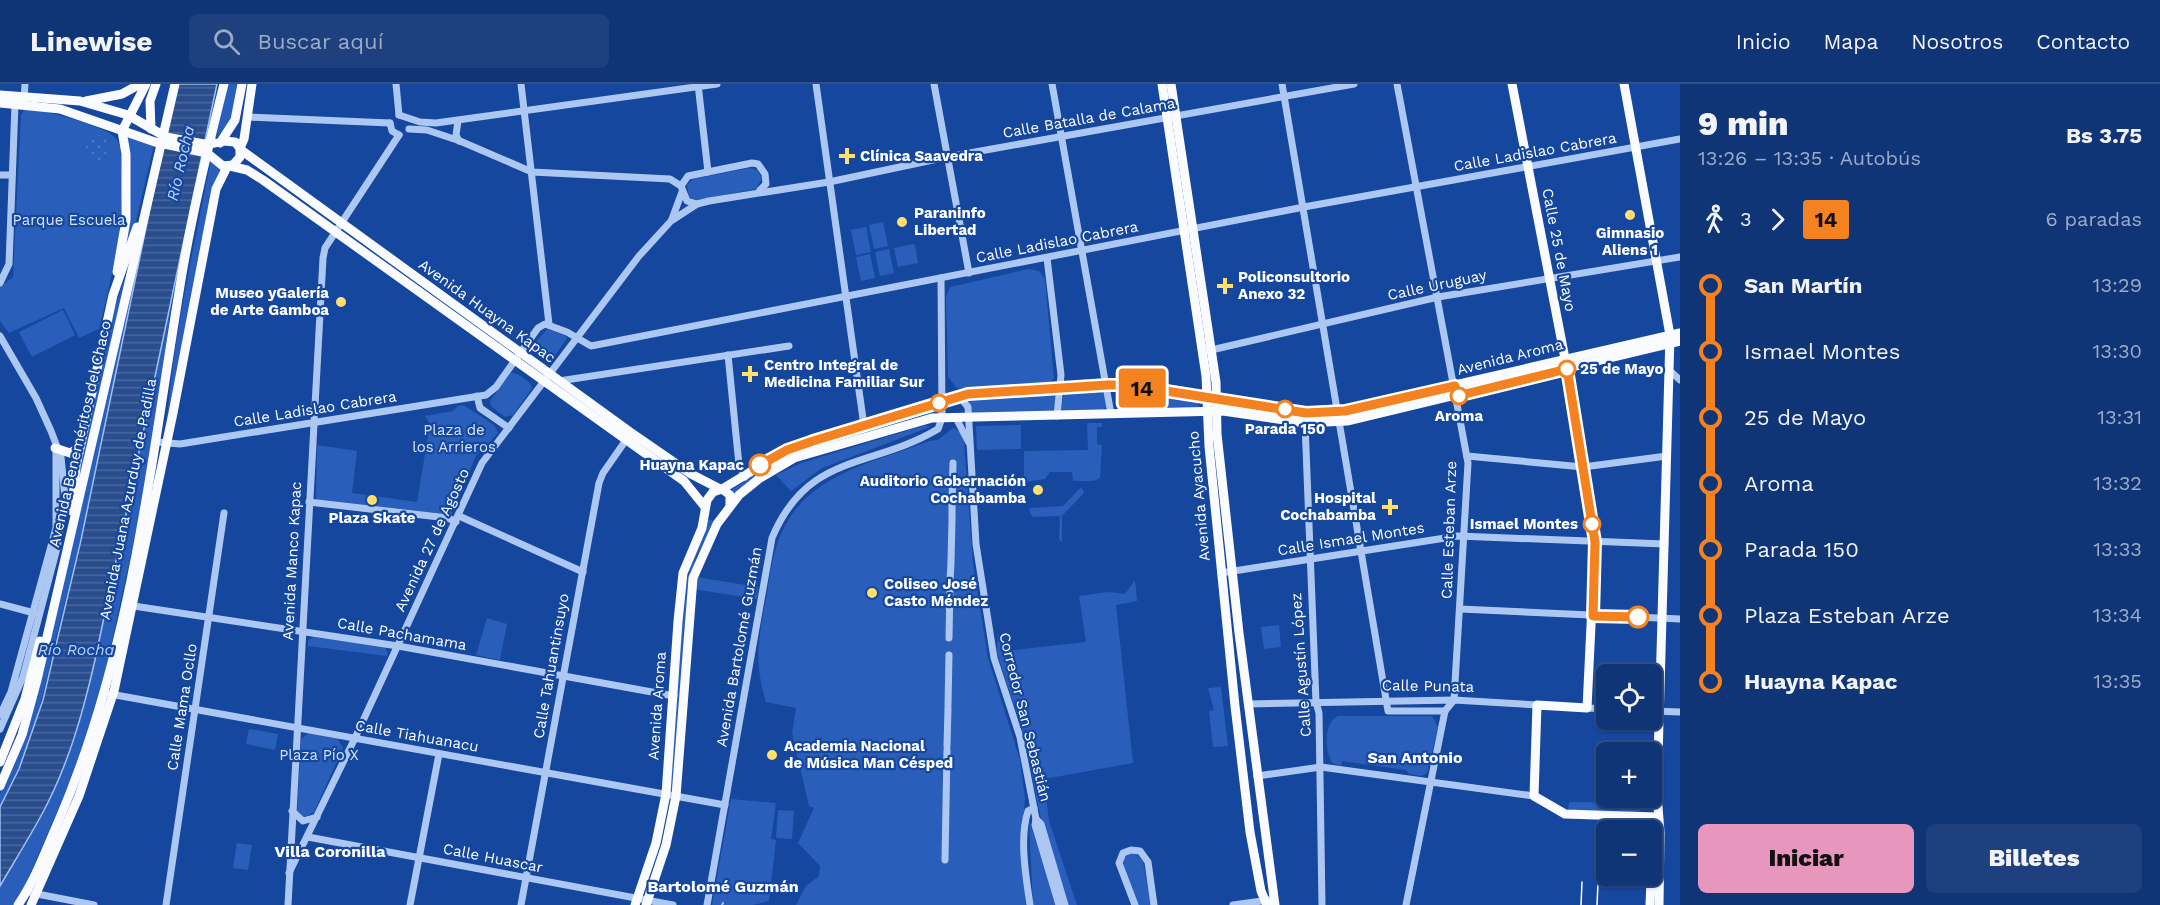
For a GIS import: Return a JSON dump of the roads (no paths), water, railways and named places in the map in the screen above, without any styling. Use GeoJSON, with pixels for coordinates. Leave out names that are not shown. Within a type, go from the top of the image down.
{"type":"FeatureCollection","features":[{"type":"Feature","properties":{"kind":"main road"},"geometry":{"type":"LineString","coordinates":[[0,103],[80,101],[114,96],[140,84]]}},
{"type":"Feature","properties":{"kind":"main road"},"geometry":{"type":"LineString","coordinates":[[113,295],[126,219],[126,146],[122,131],[128,115],[146,84]]}},
{"type":"Feature","properties":{"kind":"main road"},"geometry":{"type":"LineString","coordinates":[[156,84],[150,101],[158,137]]}},
{"type":"Feature","properties":{"kind":"main road","name":"Avenida Beneméritos del Chaco"},"geometry":{"type":"LineString","coordinates":[[0,762],[25,699],[33,669],[73,504],[80,447],[113,295],[140,217],[169,84]]}},
{"type":"Feature","properties":{"kind":"main road","name":"Avenida Beneméritos del Chaco"},"geometry":{"type":"LineString","coordinates":[[0,786],[22,735],[38,680],[175,84]]}},
{"type":"Feature","properties":{"kind":"main road","name":"Avenida Juana Azurduy de Padilla"},"geometry":{"type":"LineString","coordinates":[[162,442],[180,288],[224,84]]}},
{"type":"Feature","properties":{"kind":"main road"},"geometry":{"type":"LineString","coordinates":[[209,153],[235,120],[242,84]]}},
{"type":"Feature","properties":{"kind":"main road"},"geometry":{"type":"LineString","coordinates":[[240,149],[252,84]]}},
{"type":"Feature","properties":{"kind":"main road","name":"Avenida Ayacucho"},"geometry":{"type":"LineString","coordinates":[[1162,84],[1171,116],[1207,351],[1221,573],[1243,778],[1259,879],[1271,903]]}},
{"type":"Feature","properties":{"kind":"main road","name":"Avenida Ayacucho"},"geometry":{"type":"LineString","coordinates":[[1171,84],[1171,116]]}},
{"type":"Feature","properties":{"kind":"main road","name":"Calle 25 de Mayo"},"geometry":{"type":"LineString","coordinates":[[1512,84],[1566,364],[1595,542],[1587,708]]}},
{"type":"Feature","properties":{"kind":"main road"},"geometry":{"type":"LineString","coordinates":[[1624,84],[1657,261],[1675,338],[1670,371],[1659,664]]}},
{"type":"Feature","properties":{"kind":"main road"},"geometry":{"type":"LineString","coordinates":[[0,95],[60,110],[122,131],[158,137],[209,153],[214,151],[219,142]]}},
{"type":"Feature","properties":{"kind":"main road"},"geometry":{"type":"LineString","coordinates":[[80,101],[128,115],[158,137]]}},
{"type":"Feature","properties":{"kind":"main road","name":"Avenida Huayna Kapac"},"geometry":{"type":"LineString","coordinates":[[219,142],[231,140],[342,225],[559,381],[691,474],[721,489]]}},
{"type":"Feature","properties":{"kind":"main road","name":"Avenida Juana Azurduy de Padilla"},"geometry":{"type":"LineString","coordinates":[[31,905],[31,893],[109,694],[216,189],[228,166],[239,160],[240,149]]}},
{"type":"Feature","properties":{"kind":"main road","name":"Avenida Huayna Kapac"},"geometry":{"type":"LineString","coordinates":[[209,153],[228,166],[256,176],[626,440],[691,487],[705,508]]}},
{"type":"Feature","properties":{"kind":"main road","name":"Avenida Aroma"},"geometry":{"type":"LineString","coordinates":[[730,505],[760,478],[794,458],[912,423],[942,418],[1212,412],[1305,423],[1456,391],[1675,338]]}},
{"type":"Feature","properties":{"kind":"main road","name":"Avenida Aroma"},"geometry":{"type":"LineString","coordinates":[[721,489],[746,477],[787,450],[975,392],[1107,385],[1340,417]]}},
{"type":"Feature","properties":{"kind":"main road","name":"Avenida Ayacucho"},"geometry":{"type":"LineString","coordinates":[[1212,412],[1271,903]]}},
{"type":"Feature","properties":{"kind":"main road"},"geometry":{"type":"LineString","coordinates":[[56,449],[70,453],[80,447]]}},
{"type":"Feature","properties":{"kind":"main road"},"geometry":{"type":"LineString","coordinates":[[721,489],[730,495],[730,505],[724,513],[712,516],[705,508],[710,495],[721,489]]}},
{"type":"Feature","properties":{"kind":"main road","name":"Avenida Aroma"},"geometry":{"type":"LineString","coordinates":[[636,902],[671,795],[680,591],[684,573],[702,528],[705,508]]}},
{"type":"Feature","properties":{"kind":"main road","name":"Avenida Aroma"},"geometry":{"type":"LineString","coordinates":[[647,903],[666,845],[691,587],[707,542],[724,513]]}},
{"type":"Feature","properties":{"kind":"main road"},"geometry":{"type":"LineString","coordinates":[[1536,705],[1534,796],[1565,814],[1657,817]]}},
{"type":"Feature","properties":{"kind":"main road","name":"Calle Punata"},"geometry":{"type":"LineString","coordinates":[[1536,705],[1587,708]]}},
{"type":"Feature","properties":{"kind":"main road"},"geometry":{"type":"LineString","coordinates":[[1655,730],[1657,817],[1660,832],[1659,905]]}},
{"type":"Feature","properties":{"kind":"main road"},"geometry":{"type":"LineString","coordinates":[[1641,818],[1653,832],[1650,905]]}},
{"type":"Feature","properties":{"kind":"main road","name":"Avenida Juana Azurduy de Padilla"},"geometry":{"type":"LineString","coordinates":[[18,905],[31,893]]}},
{"type":"Feature","properties":{"kind":"street"},"geometry":{"type":"LineString","coordinates":[[0,283],[9,264],[12,175],[25,84]]}},
{"type":"Feature","properties":{"kind":"street"},"geometry":{"type":"LineString","coordinates":[[396,84],[399,115]]}},
{"type":"Feature","properties":{"kind":"street"},"geometry":{"type":"LineString","coordinates":[[521,84],[549,324]]}},
{"type":"Feature","properties":{"kind":"street"},"geometry":{"type":"LineString","coordinates":[[399,115],[427,124],[458,121],[717,84]]}},
{"type":"Feature","properties":{"kind":"street"},"geometry":{"type":"LineString","coordinates":[[816,84],[864,426]]}},
{"type":"Feature","properties":{"kind":"street"},"geometry":{"type":"LineString","coordinates":[[934,84],[969,273]]}},
{"type":"Feature","properties":{"kind":"street"},"geometry":{"type":"LineString","coordinates":[[1052,84],[1111,414]]}},
{"type":"Feature","properties":{"kind":"street"},"geometry":{"type":"LineString","coordinates":[[1282,84],[1388,700]]}},
{"type":"Feature","properties":{"kind":"street","name":"Calle Batalla de Calama"},"geometry":{"type":"LineString","coordinates":[[698,204],[758,192],[829,182],[947,157],[1354,84]]}},
{"type":"Feature","properties":{"kind":"street","name":"Calle Esteban Arze"},"geometry":{"type":"LineString","coordinates":[[1397,84],[1467,456],[1468,483],[1454,700]]}},
{"type":"Feature","properties":{"kind":"street"},"geometry":{"type":"LineString","coordinates":[[698,86],[708,172]]}},
{"type":"Feature","properties":{"kind":"street"},"geometry":{"type":"LineString","coordinates":[[247,117],[390,123],[399,115]]}},
{"type":"Feature","properties":{"kind":"street"},"geometry":{"type":"LineString","coordinates":[[407,118],[409,129]]}},
{"type":"Feature","properties":{"kind":"street"},"geometry":{"type":"LineString","coordinates":[[458,121],[456,135],[459,141]]}},
{"type":"Feature","properties":{"kind":"street"},"geometry":{"type":"LineString","coordinates":[[390,123],[392,131],[399,135],[409,129],[427,130],[532,172],[663,177],[682,189],[687,201],[698,204]]}},
{"type":"Feature","properties":{"kind":"street","name":"Avenida Manco Kapac"},"geometry":{"type":"LineString","coordinates":[[288,905],[323,258],[325,248],[399,135]]}},
{"type":"Feature","properties":{"kind":"street","name":"Calle Ladislao Cabrera"},"geometry":{"type":"LineString","coordinates":[[162,442],[180,444],[313,424],[491,392],[538,328],[549,324],[591,346],[1415,186],[1680,140]]}},
{"type":"Feature","properties":{"kind":"street"},"geometry":{"type":"LineString","coordinates":[[682,189],[688,176],[758,164],[764,169],[766,178],[764,188],[758,192]]}},
{"type":"Feature","properties":{"kind":"street"},"geometry":{"type":"LineString","coordinates":[[0,175],[12,175]]}},
{"type":"Feature","properties":{"kind":"street","name":"Avenida 27 de Agosto"},"geometry":{"type":"LineString","coordinates":[[671,221],[682,189]]}},
{"type":"Feature","properties":{"kind":"street","name":"Avenida 27 de Agosto"},"geometry":{"type":"LineString","coordinates":[[289,873],[355,738],[482,463],[639,256],[671,221],[698,204]]}},
{"type":"Feature","properties":{"kind":"street","name":"Calle Uruguay"},"geometry":{"type":"LineString","coordinates":[[1207,351],[1438,297],[1680,257]]}},
{"type":"Feature","properties":{"kind":"street"},"geometry":{"type":"LineString","coordinates":[[1047,258],[1061,375],[1057,416]]}},
{"type":"Feature","properties":{"kind":"street"},"geometry":{"type":"LineString","coordinates":[[0,269],[9,264]]}},
{"type":"Feature","properties":{"kind":"street"},"geometry":{"type":"LineString","coordinates":[[940,278],[942,418]]}},
{"type":"Feature","properties":{"kind":"street"},"geometry":{"type":"LineString","coordinates":[[0,336],[42,410],[61,458],[65,484],[61,530],[19,692],[0,729]]}},
{"type":"Feature","properties":{"kind":"street"},"geometry":{"type":"LineString","coordinates":[[559,381],[789,345]]}},
{"type":"Feature","properties":{"kind":"street"},"geometry":{"type":"LineString","coordinates":[[728,355],[739,465],[746,477]]}},
{"type":"Feature","properties":{"kind":"street"},"geometry":{"type":"LineString","coordinates":[[1670,371],[1680,380]]}},
{"type":"Feature","properties":{"kind":"street"},"geometry":{"type":"LineString","coordinates":[[477,396],[480,408],[509,428]]}},
{"type":"Feature","properties":{"kind":"street","name":"Corredor San Sebastián"},"geometry":{"type":"LineString","coordinates":[[959,396],[967,404],[969,418],[976,543],[994,658],[1020,737],[1036,819],[1035,825],[1059,905]]}},
{"type":"Feature","properties":{"kind":"street","name":"Avenida Bartolomé Guzmán"},"geometry":{"type":"LineString","coordinates":[[707,905],[772,538],[788,506],[798,493],[822,477],[934,432],[942,423],[942,418]]}},
{"type":"Feature","properties":{"kind":"street","name":"Corredor San Sebastián"},"geometry":{"type":"LineString","coordinates":[[956,418],[969,443]]}},
{"type":"Feature","properties":{"kind":"street","name":"Calle Agustín López"},"geometry":{"type":"LineString","coordinates":[[1305,423],[1308,560],[1321,767],[1322,905]]}},
{"type":"Feature","properties":{"kind":"street","name":"Calle Tahuantinsuyo"},"geometry":{"type":"LineString","coordinates":[[521,905],[603,472],[626,440]]}},
{"type":"Feature","properties":{"kind":"street"},"geometry":{"type":"LineString","coordinates":[[0,715],[11,692],[56,528],[56,449]]}},
{"type":"Feature","properties":{"kind":"street"},"geometry":{"type":"LineString","coordinates":[[1467,456],[1583,467],[1667,456]]}},
{"type":"Feature","properties":{"kind":"street"},"geometry":{"type":"LineString","coordinates":[[945,860],[953,463]]}},
{"type":"Feature","properties":{"kind":"street"},"geometry":{"type":"LineString","coordinates":[[309,502],[457,519],[583,572]]}},
{"type":"Feature","properties":{"kind":"street","name":"Calle Mama Ocllo"},"geometry":{"type":"LineString","coordinates":[[166,905],[224,513]]}},
{"type":"Feature","properties":{"kind":"street","name":"Calle Ismael Montes"},"geometry":{"type":"LineString","coordinates":[[1221,573],[1464,536],[1665,544]]}},
{"type":"Feature","properties":{"kind":"street"},"geometry":{"type":"LineString","coordinates":[[0,604],[34,613]]}},
{"type":"Feature","properties":{"kind":"street","name":"Calle Pachamama"},"geometry":{"type":"LineString","coordinates":[[129,605],[398,646],[674,696]]}},
{"type":"Feature","properties":{"kind":"street"},"geometry":{"type":"LineString","coordinates":[[1460,609],[1680,619]]}},
{"type":"Feature","properties":{"kind":"street","name":"Calle Tiahuanacu"},"geometry":{"type":"LineString","coordinates":[[109,694],[724,805]]}},
{"type":"Feature","properties":{"kind":"street","name":"Calle Punata"},"geometry":{"type":"LineString","coordinates":[[1388,700],[1389,711],[1445,711]]}},
{"type":"Feature","properties":{"kind":"street"},"geometry":{"type":"LineString","coordinates":[[1406,905],[1445,711],[1454,700]]}},
{"type":"Feature","properties":{"kind":"street","name":"Calle Punata"},"geometry":{"type":"LineString","coordinates":[[1248,704],[1454,700],[1536,705]]}},
{"type":"Feature","properties":{"kind":"street","name":"Calle Punata"},"geometry":{"type":"LineString","coordinates":[[1587,708],[1596,708]]}},
{"type":"Feature","properties":{"kind":"street"},"geometry":{"type":"LineString","coordinates":[[1662,712],[1680,712]]}},
{"type":"Feature","properties":{"kind":"street"},"geometry":{"type":"LineString","coordinates":[[410,905],[439,754]]}},
{"type":"Feature","properties":{"kind":"street"},"geometry":{"type":"LineString","coordinates":[[1257,776],[1321,767],[1534,796]]}},
{"type":"Feature","properties":{"kind":"street"},"geometry":{"type":"LineString","coordinates":[[1030,905],[1025,850],[1028,811],[1034,808]]}},
{"type":"Feature","properties":{"kind":"street"},"geometry":{"type":"LineString","coordinates":[[292,811],[303,821],[318,816]]}},
{"type":"Feature","properties":{"kind":"street","name":"Corredor San Sebastián"},"geometry":{"type":"LineString","coordinates":[[1036,819],[1041,824],[1065,905]]}},
{"type":"Feature","properties":{"kind":"street","name":"Calle Huascar"},"geometry":{"type":"LineString","coordinates":[[308,837],[526,878],[636,902],[673,905]]}},
{"type":"Feature","properties":{"kind":"street"},"geometry":{"type":"LineString","coordinates":[[1135,905],[1119,863],[1123,853],[1131,850],[1140,851],[1148,862],[1154,905]]}},
{"type":"Feature","properties":{"kind":"street"},"geometry":{"type":"LineString","coordinates":[[31,893],[94,905]]}},
{"type":"Feature","properties":{"kind":"street"},"geometry":{"type":"LineString","coordinates":[[1233,905],[1271,903]]}},
{"type":"Feature","properties":{"kind":"water","name":"Río Rocha"},"geometry":{"type":"Polygon","coordinates":[[[176,84],[217,84],[95,660],[80,719],[60,777],[42,814],[0,886],[0,807],[19,769],[43,700],[81,540],[176,84]]]}},
{"type":"Feature","properties":{"kind":"tram line"},"geometry":{"type":"LineString","coordinates":[[1581,905],[1582,882]]}},
{"type":"Feature","properties":{"kind":"tram line"},"geometry":{"type":"LineString","coordinates":[[1597,905],[1598,886]]}},
{"type":"Feature","properties":{"kind":"place","name":"Clínica Saavedra"},"geometry":{"type":"Point","coordinates":[847,156]}},
{"type":"Feature","properties":{"kind":"place","name":"Gimnasio Aliens 1"},"geometry":{"type":"Point","coordinates":[1630,215]}},
{"type":"Feature","properties":{"kind":"place","name":"Paraninfo Libertad"},"geometry":{"type":"Point","coordinates":[902,222]}},
{"type":"Feature","properties":{"kind":"place","name":"Policonsultorio Anexo 32"},"geometry":{"type":"Point","coordinates":[1225,286]}},
{"type":"Feature","properties":{"kind":"place","name":"Museo yGalería de Arte Gamboa"},"geometry":{"type":"Point","coordinates":[341,302]}},
{"type":"Feature","properties":{"kind":"place","name":"25 de Mayo"},"geometry":{"type":"Point","coordinates":[1567,369]}},
{"type":"Feature","properties":{"kind":"place","name":"Centro Integral de Medicina Familiar Sur"},"geometry":{"type":"Point","coordinates":[750,374]}},
{"type":"Feature","properties":{"kind":"place","name":"Aroma"},"geometry":{"type":"Point","coordinates":[1459,396]}},
{"type":"Feature","properties":{"kind":"place","name":"Parada 150"},"geometry":{"type":"Point","coordinates":[1285,409]}},
{"type":"Feature","properties":{"kind":"place","name":"Huayna Kapac"},"geometry":{"type":"Point","coordinates":[760,465]}},
{"type":"Feature","properties":{"kind":"place","name":"Auditorio Gobernación Cochabamba"},"geometry":{"type":"Point","coordinates":[1038,490]}},
{"type":"Feature","properties":{"kind":"place","name":"Plaza Skate"},"geometry":{"type":"Point","coordinates":[372,500]}},
{"type":"Feature","properties":{"kind":"place","name":"Hospital Cochabamba"},"geometry":{"type":"Point","coordinates":[1390,507]}},
{"type":"Feature","properties":{"kind":"place","name":"Ismael Montes"},"geometry":{"type":"Point","coordinates":[1592,524]}},
{"type":"Feature","properties":{"kind":"place","name":"Coliseo José Casto Méndez"},"geometry":{"type":"Point","coordinates":[872,593]}},
{"type":"Feature","properties":{"kind":"place","name":"Academia Nacional de Música Man Césped"},"geometry":{"type":"Point","coordinates":[772,755]}},
{"type":"Feature","properties":{"kind":"district","name":"San Antonio"},"geometry":{"type":"Point","coordinates":[1415,757]}},
{"type":"Feature","properties":{"kind":"district","name":"Villa Coronilla"},"geometry":{"type":"Point","coordinates":[330,851]}},
{"type":"Feature","properties":{"kind":"district","name":"Bartolomé Guzmán"},"geometry":{"type":"Point","coordinates":[723,886]}},
{"type":"Feature","properties":{"kind":"park label","name":"Parque Escuela"},"geometry":{"type":"Point","coordinates":[69,220]}},
{"type":"Feature","properties":{"kind":"park label","name":"Plaza de los Arrieros"},"geometry":{"type":"Point","coordinates":[454,438]}},
{"type":"Feature","properties":{"kind":"park label","name":"Plaza Pío X"},"geometry":{"type":"Point","coordinates":[319,755]}}]}
